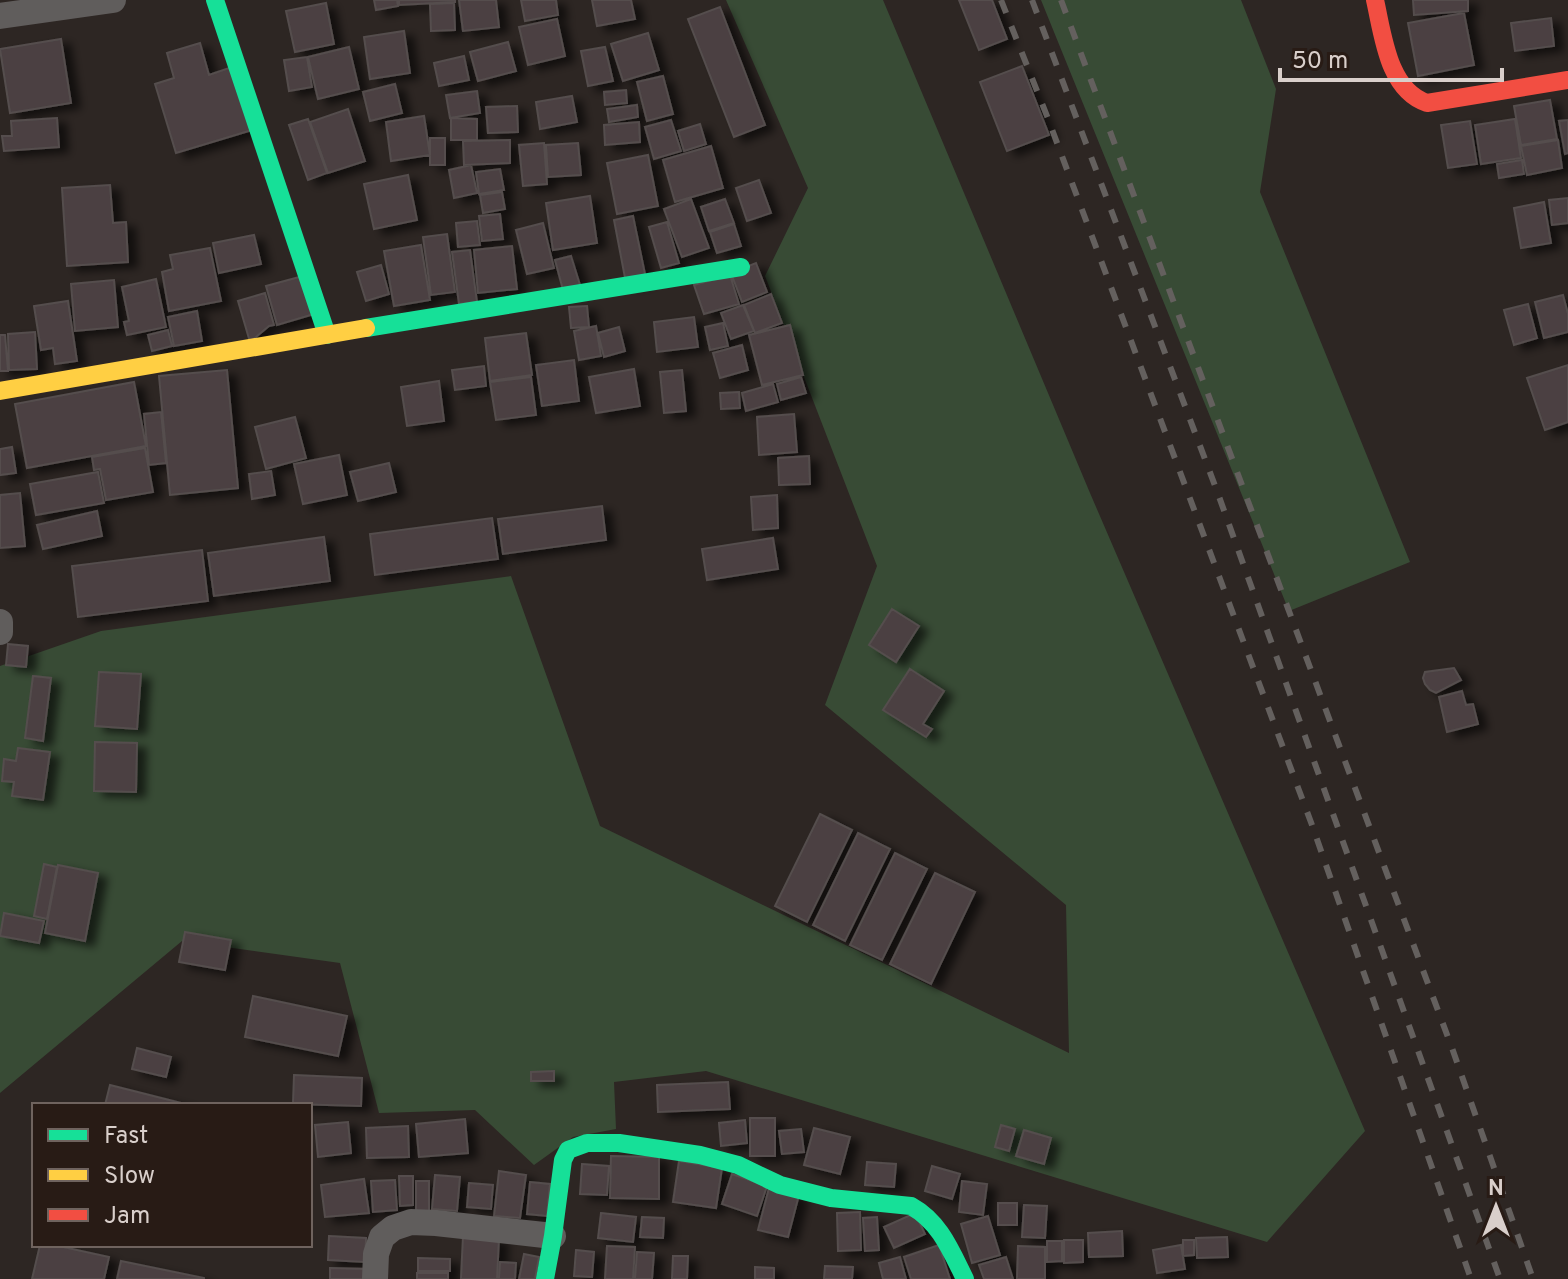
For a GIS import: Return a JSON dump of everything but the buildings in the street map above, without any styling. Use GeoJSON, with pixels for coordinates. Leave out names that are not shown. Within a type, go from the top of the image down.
{"type":"FeatureCollection","features":[{"type":"Feature","properties":{"kind":"street"},"geometry":{"type":"LineString","coordinates":[[0,16],[113,0]]}},
{"type":"Feature","properties":{"kind":"street"},"geometry":{"type":"LineString","coordinates":[[215,0],[327,335]]}},
{"type":"Feature","properties":{"kind":"street"},"geometry":{"type":"LineString","coordinates":[[1375,0],[1389,55],[1402,87],[1412,98],[1427,103],[1568,80]]}},
{"type":"Feature","properties":{"kind":"street"},"geometry":{"type":"LineString","coordinates":[[0,391],[741,267]]}},
{"type":"Feature","properties":{"kind":"street"},"geometry":{"type":"LineString","coordinates":[[0,622],[0,632]]}},
{"type":"Feature","properties":{"kind":"street"},"geometry":{"type":"LineString","coordinates":[[545,1279],[563,1160],[568,1150],[587,1143],[619,1143],[700,1155],[738,1165],[780,1185],[831,1198],[911,1206],[931,1218],[965,1279]]}},
{"type":"Feature","properties":{"kind":"street"},"geometry":{"type":"LineString","coordinates":[[375,1279],[376,1254],[382,1237],[393,1228],[411,1222],[553,1236]]}},
{"type":"Feature","properties":{"kind":"green space"},"geometry":{"type":"Polygon","coordinates":[[[726,0],[883,0],[1090,493],[1365,1131],[1267,1242],[706,1071],[614,1082],[616,1129],[573,1137],[534,1165],[475,1110],[379,1113],[340,963],[182,941],[0,1093],[0,666],[101,631],[511,576],[600,826],[1069,1053],[1066,905],[825,705],[877,566],[765,276],[808,188],[726,0]]]}},
{"type":"Feature","properties":{"kind":"green space"},"geometry":{"type":"Polygon","coordinates":[[[1041,0],[1241,0],[1276,89],[1260,192],[1410,562],[1289,611],[1041,0]]]}},
{"type":"Feature","properties":{"kind":"railway"},"geometry":{"type":"LineString","coordinates":[[1001,0],[1312,825],[1471,1279]]}},
{"type":"Feature","properties":{"kind":"railway"},"geometry":{"type":"LineString","coordinates":[[1032,0],[1217,491],[1500,1279]]}},
{"type":"Feature","properties":{"kind":"railway"},"geometry":{"type":"LineString","coordinates":[[1061,0],[1452,1048],[1533,1279]]}},
{"type":"Feature","properties":{"kind":"traffic: fast"},"geometry":{"type":"LineString","coordinates":[[215,0],[327,335]]}},
{"type":"Feature","properties":{"kind":"traffic: fast"},"geometry":{"type":"LineString","coordinates":[[366,328],[741,267]]}},
{"type":"Feature","properties":{"kind":"traffic: fast"},"geometry":{"type":"LineString","coordinates":[[545,1279],[563,1160],[568,1150],[587,1143],[619,1143],[700,1155],[738,1165],[780,1185],[831,1198],[911,1206],[937,1229],[965,1279]]}},
{"type":"Feature","properties":{"kind":"traffic: slow"},"geometry":{"type":"LineString","coordinates":[[0,391],[366,328]]}},
{"type":"Feature","properties":{"kind":"traffic: jam"},"geometry":{"type":"LineString","coordinates":[[1375,0],[1389,60],[1396,74],[1414,96],[1427,103],[1568,80]]}}]}
